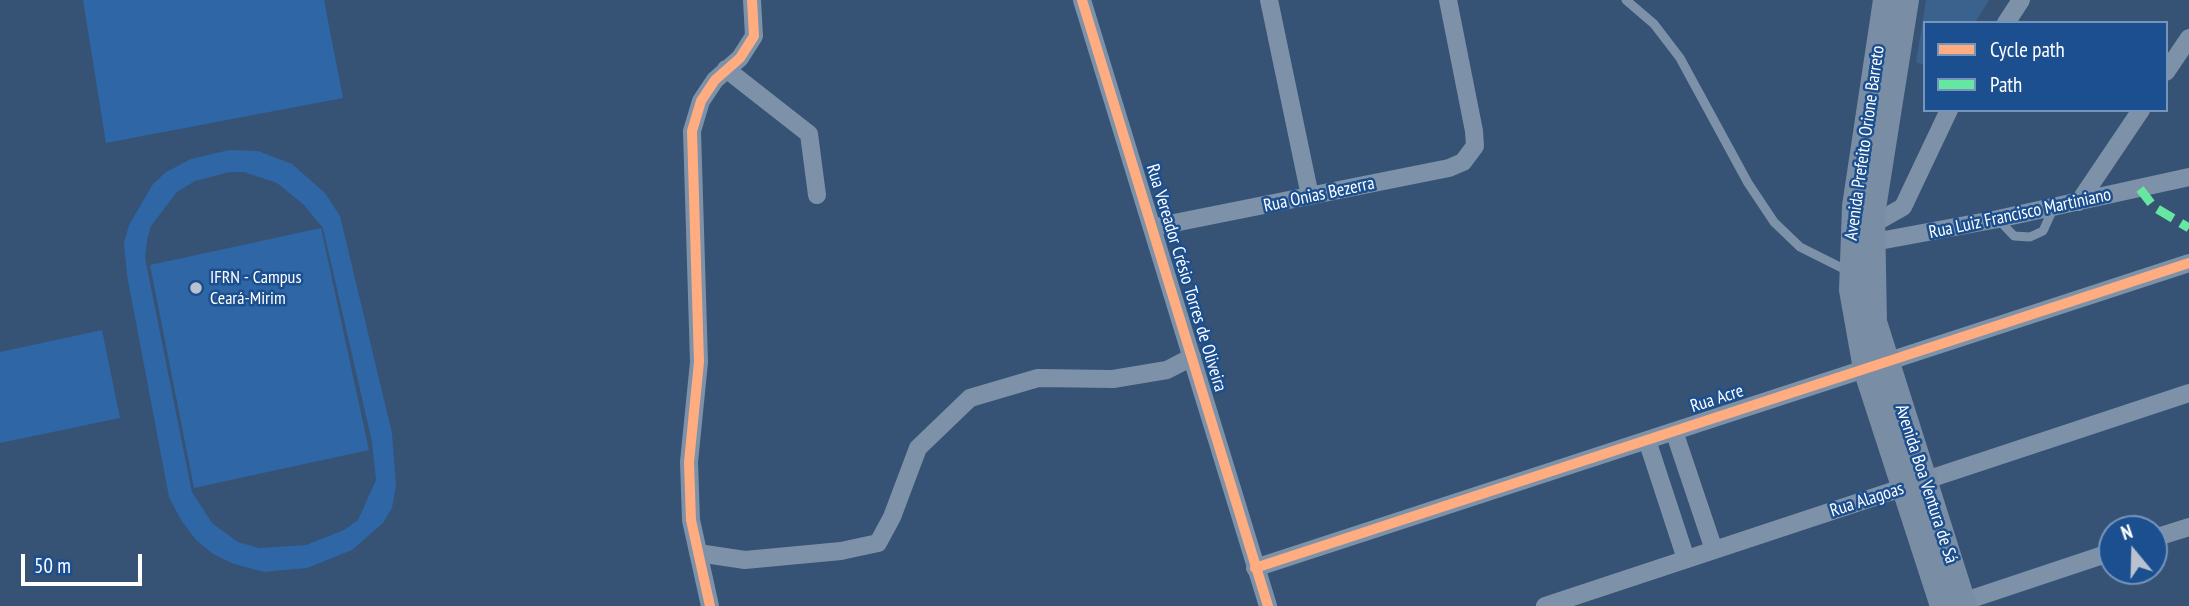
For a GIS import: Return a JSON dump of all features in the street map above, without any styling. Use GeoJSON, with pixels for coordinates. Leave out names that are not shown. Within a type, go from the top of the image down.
{"type":"FeatureCollection","features":[{"type":"Feature","properties":{"kind":"street"},"geometry":{"type":"LineString","coordinates":[[709,606],[691,520],[689,462],[699,362],[692,131],[701,101],[726,69],[740,58],[754,36],[752,0]]}},
{"type":"Feature","properties":{"kind":"street","name":"Rua Vereador Crésio Torres de Oliveira"},"geometry":{"type":"LineString","coordinates":[[1082,0],[1154,227],[1268,606]]}},
{"type":"Feature","properties":{"kind":"street"},"geometry":{"type":"LineString","coordinates":[[1269,0],[1310,196]]}},
{"type":"Feature","properties":{"kind":"street","name":"Rua Onias Bezerra"},"geometry":{"type":"LineString","coordinates":[[1154,227],[1449,168],[1463,162],[1475,146],[1448,0]]}},
{"type":"Feature","properties":{"kind":"street","name":"Avenida Prefeito Orione Barreto"},"geometry":{"type":"LineString","coordinates":[[1876,365],[1875,322],[1865,237],[1854,206],[1885,0]]}},
{"type":"Feature","properties":{"kind":"street","name":"Avenida Prefeito Orione Barreto"},"geometry":{"type":"LineString","coordinates":[[1876,365],[1854,320],[1850,272],[1865,237],[1907,0]]}},
{"type":"Feature","properties":{"kind":"street"},"geometry":{"type":"LineString","coordinates":[[2007,21],[2021,0]]}},
{"type":"Feature","properties":{"kind":"street"},"geometry":{"type":"LineString","coordinates":[[2168,69],[2189,38]]}},
{"type":"Feature","properties":{"kind":"street"},"geometry":{"type":"LineString","coordinates":[[726,69],[809,134],[817,195]]}},
{"type":"Feature","properties":{"kind":"street"},"geometry":{"type":"LineString","coordinates":[[1865,237],[1903,207],[1949,112]]}},
{"type":"Feature","properties":{"kind":"street"},"geometry":{"type":"LineString","coordinates":[[2079,202],[2140,112]]}},
{"type":"Feature","properties":{"kind":"street","name":"Rua Luiz Francisco Martiniano"},"geometry":{"type":"LineString","coordinates":[[1865,237],[1998,219],[2189,177]]}},
{"type":"Feature","properties":{"kind":"street","name":"Rua Acre"},"geometry":{"type":"LineString","coordinates":[[1255,568],[2189,263]]}},
{"type":"Feature","properties":{"kind":"street"},"geometry":{"type":"LineString","coordinates":[[698,553],[745,560],[841,551],[878,543],[892,517],[918,448],[970,398],[1038,378],[1113,379],[1167,370],[1192,356]]}},
{"type":"Feature","properties":{"kind":"street","name":"Avenida Boa Ventura de Sá"},"geometry":{"type":"LineString","coordinates":[[1876,365],[1955,605]]}},
{"type":"Feature","properties":{"kind":"street","name":"Rua Alagoas"},"geometry":{"type":"LineString","coordinates":[[1545,606],[2189,393]]}},
{"type":"Feature","properties":{"kind":"street"},"geometry":{"type":"LineString","coordinates":[[1674,431],[1714,550]]}},
{"type":"Feature","properties":{"kind":"street"},"geometry":{"type":"LineString","coordinates":[[1647,440],[1686,559]]}},
{"type":"Feature","properties":{"kind":"street"},"geometry":{"type":"LineString","coordinates":[[2168,534],[2189,527]]}},
{"type":"Feature","properties":{"kind":"street"},"geometry":{"type":"LineString","coordinates":[[1955,605],[2098,557]]}},
{"type":"Feature","properties":{"kind":"lane"},"geometry":{"type":"LineString","coordinates":[[1626,0],[1654,24],[1680,58],[1748,183],[1774,222],[1800,247],[1850,272]]}},
{"type":"Feature","properties":{"kind":"lane"},"geometry":{"type":"LineString","coordinates":[[1998,219],[2014,236],[2030,237],[2043,231],[2054,207]]}},
{"type":"Feature","properties":{"kind":"shaded area"},"geometry":{"type":"Polygon","coordinates":[[[83,0],[324,0],[343,98],[106,143],[83,0]]]}},
{"type":"Feature","properties":{"kind":"shaded area"},"geometry":{"type":"Polygon","coordinates":[[[1926,0],[1989,0],[1976,21],[1923,21],[1923,64],[1916,62],[1926,0]]]}},
{"type":"Feature","properties":{"kind":"shaded area"},"geometry":{"type":"Polygon","coordinates":[[[229,150],[258,151],[292,164],[325,193],[340,216],[392,433],[396,486],[392,508],[383,523],[352,550],[307,568],[264,572],[234,564],[213,554],[196,540],[169,497],[127,275],[124,243],[129,225],[153,184],[166,172],[191,159],[229,150]],[[230,172],[195,181],[177,192],[151,226],[145,258],[192,492],[212,523],[238,542],[259,548],[306,545],[344,530],[358,520],[376,480],[372,442],[323,228],[304,205],[277,183],[244,172],[230,172]]]}},
{"type":"Feature","properties":{"kind":"shaded area"},"geometry":{"type":"Polygon","coordinates":[[[321,228],[369,450],[194,488],[150,265],[321,228]]]}},
{"type":"Feature","properties":{"kind":"shaded area"},"geometry":{"type":"Polygon","coordinates":[[[102,330],[120,418],[0,443],[0,352],[102,330]]]}},
{"type":"Feature","properties":{"kind":"marked path"},"geometry":{"type":"LineString","coordinates":[[2140,189],[2154,207],[2189,228]]}},
{"type":"Feature","properties":{"kind":"cycle path"},"geometry":{"type":"LineString","coordinates":[[710,606],[691,520],[689,462],[699,362],[692,131],[701,101],[715,80],[740,58],[754,36],[752,0]]}},
{"type":"Feature","properties":{"kind":"cycle path"},"geometry":{"type":"LineString","coordinates":[[1082,0],[1268,606]]}},
{"type":"Feature","properties":{"kind":"cycle path"},"geometry":{"type":"LineString","coordinates":[[1255,568],[2189,263]]}},
{"type":"Feature","properties":{"kind":"place","name":"IFRN - Campus Ceará-Mirim"},"geometry":{"type":"Point","coordinates":[196,288]}}]}
